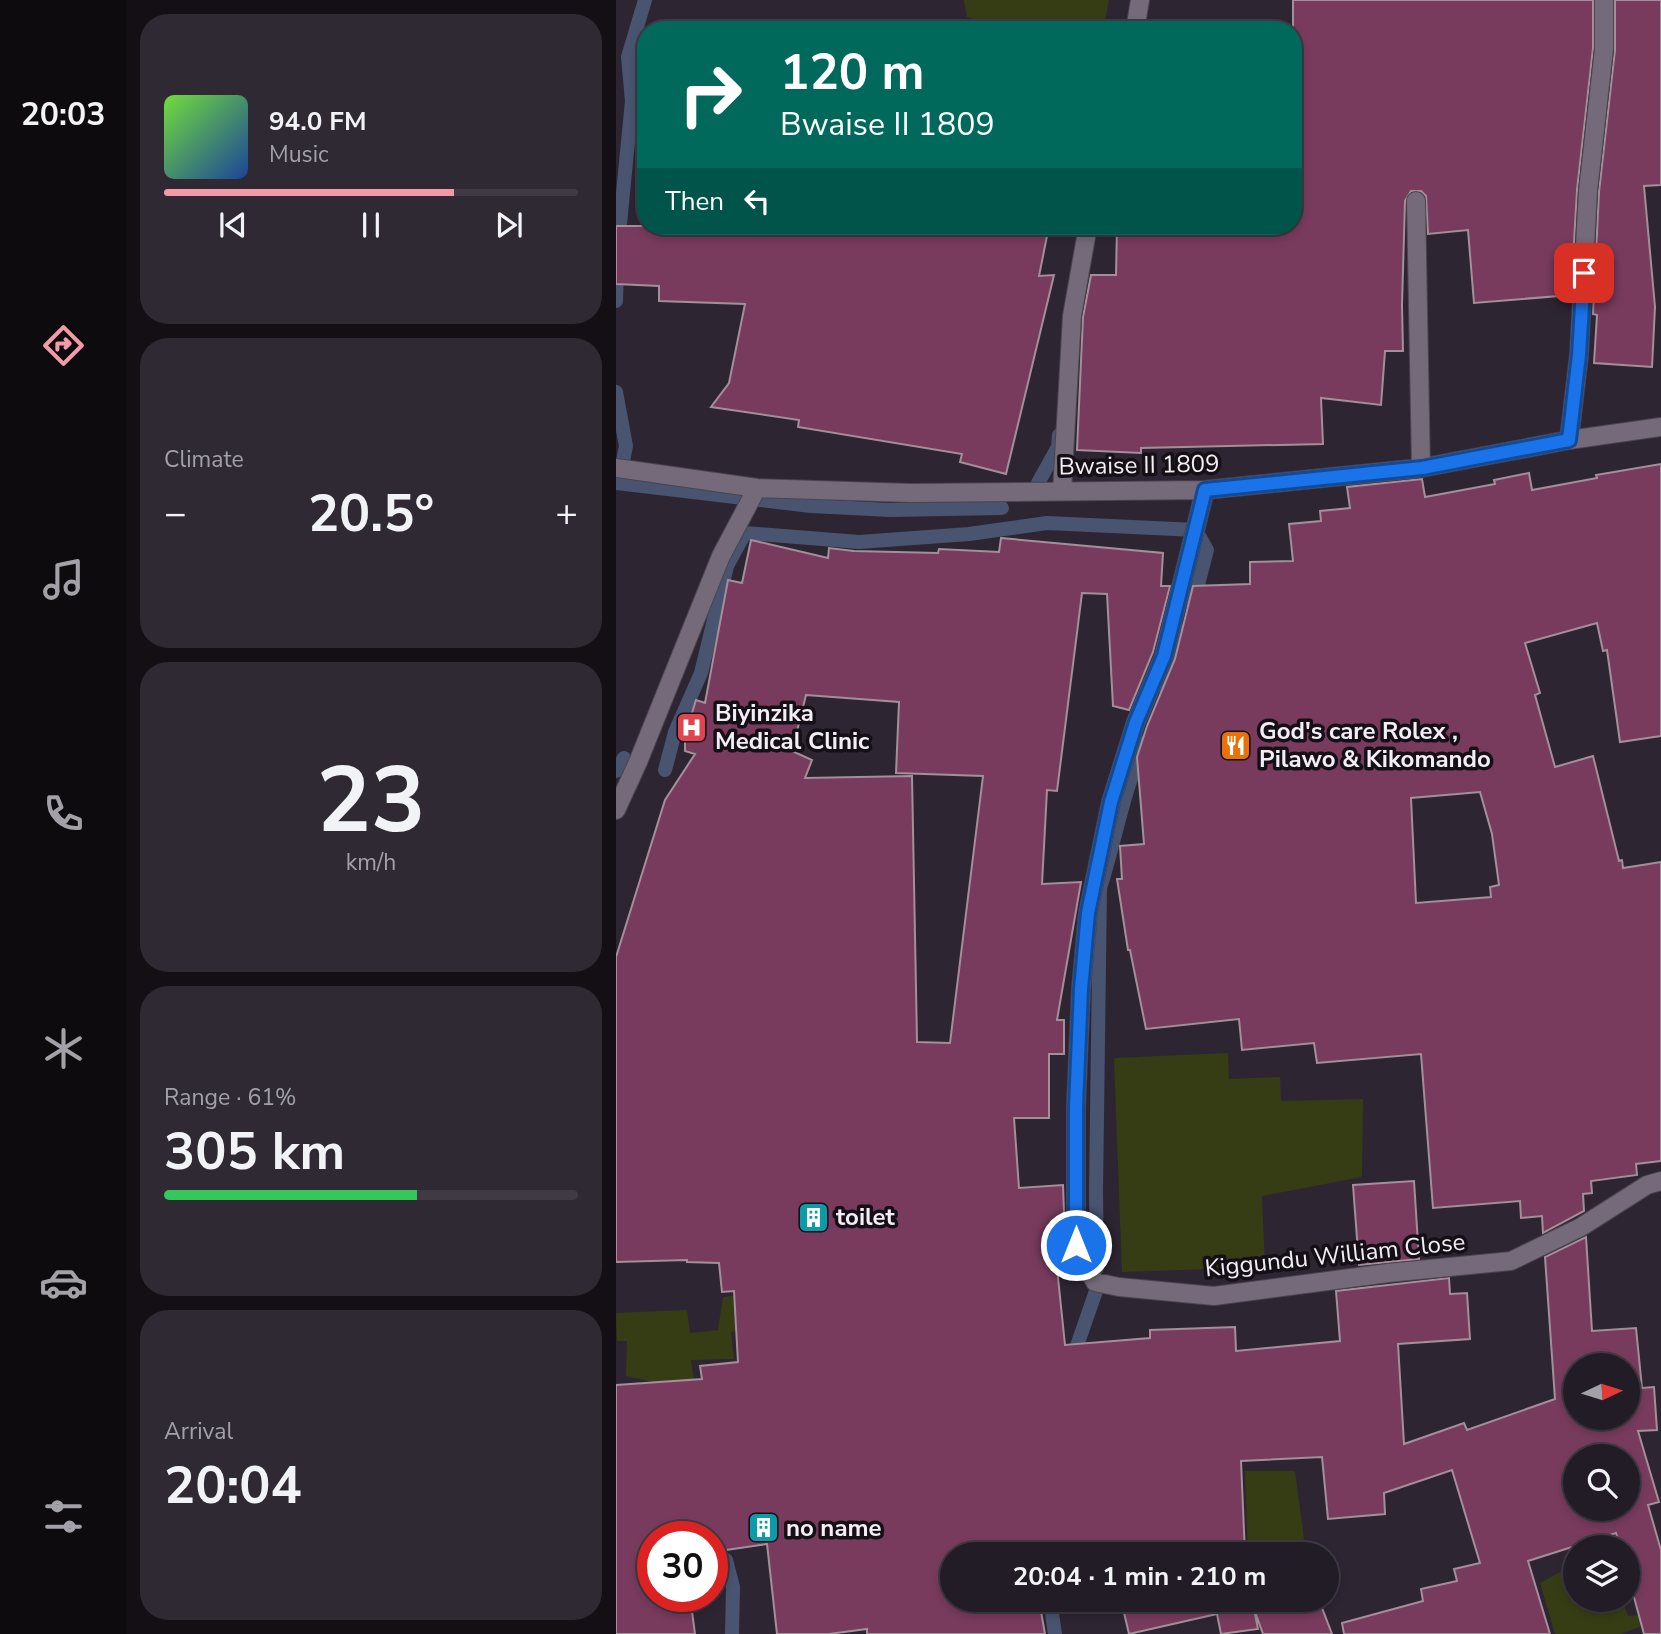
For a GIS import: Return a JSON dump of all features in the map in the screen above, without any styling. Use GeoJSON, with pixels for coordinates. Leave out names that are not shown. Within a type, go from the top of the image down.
{"type":"FeatureCollection","features":[{"type":"Feature","properties":{"kind":"street"},"geometry":{"type":"LineString","coordinates":[[1136,21],[1140,0]]}},
{"type":"Feature","properties":{"kind":"street"},"geometry":{"type":"LineString","coordinates":[[1569,440],[1579,355],[1588,191],[1604,49],[1604,0]]}},
{"type":"Feature","properties":{"kind":"street"},"geometry":{"type":"LineString","coordinates":[[1416,201],[1422,468]]}},
{"type":"Feature","properties":{"kind":"street"},"geometry":{"type":"LineString","coordinates":[[1062,491],[1072,316],[1086,235]]}},
{"type":"Feature","properties":{"kind":"street","name":"Bwaise II 1809"},"geometry":{"type":"LineString","coordinates":[[616,468],[757,488],[911,493],[1205,490],[1422,468],[1569,440],[1661,427]]}},
{"type":"Feature","properties":{"kind":"street"},"geometry":{"type":"LineString","coordinates":[[616,810],[648,740],[721,556],[757,488]]}},
{"type":"Feature","properties":{"kind":"street","name":"Kiggundu William Close"},"geometry":{"type":"LineString","coordinates":[[1205,490],[1164,656],[1136,722],[1111,802],[1088,913],[1081,989],[1076,1107],[1076,1245],[1095,1282],[1119,1287],[1214,1296],[1388,1273],[1511,1261],[1581,1227],[1647,1185],[1661,1181]]}},
{"type":"Feature","properties":{"kind":"green space"},"geometry":{"type":"Polygon","coordinates":[[[964,0],[1109,0],[1105,21],[980,21],[967,17],[964,0]]]}},
{"type":"Feature","properties":{"kind":"green space"},"geometry":{"type":"Polygon","coordinates":[[[1228,1053],[1229,1079],[1280,1077],[1281,1101],[1363,1099],[1362,1177],[1262,1196],[1265,1267],[1122,1272],[1114,1058],[1228,1053]]]}},
{"type":"Feature","properties":{"kind":"green space"},"geometry":{"type":"Polygon","coordinates":[[[767,1292],[781,1324],[731,1332],[734,1359],[691,1360],[696,1392],[626,1376],[627,1341],[617,1341],[616,1313],[687,1310],[690,1333],[718,1330],[723,1297],[767,1292]]]}},
{"type":"Feature","properties":{"kind":"green space"},"geometry":{"type":"Polygon","coordinates":[[[1245,1471],[1295,1471],[1304,1542],[1248,1542],[1245,1471]]]}},
{"type":"Feature","properties":{"kind":"green space"},"geometry":{"type":"Polygon","coordinates":[[[1563,1571],[1563,1612],[1626,1612],[1628,1616],[1641,1615],[1647,1624],[1621,1634],[1555,1634],[1540,1583],[1563,1571]]]}},
{"type":"Feature","properties":{"kind":"building"},"geometry":{"type":"Polygon","coordinates":[[[1293,0],[1593,0],[1593,48],[1577,190],[1571,295],[1474,303],[1468,230],[1428,234],[1426,196],[1421,191],[1411,191],[1405,201],[1403,351],[1385,351],[1381,405],[1321,398],[1323,444],[1141,448],[1141,453],[1077,450],[1083,317],[1091,275],[1116,275],[1117,235],[1302,235],[1302,21],[1293,21],[1293,0]]]}},
{"type":"Feature","properties":{"kind":"building"},"geometry":{"type":"Polygon","coordinates":[[[1615,0],[1661,0],[1661,185],[1644,186],[1655,307],[1652,367],[1594,363],[1597,315],[1593,314],[1599,192],[1615,50],[1615,0]]]}},
{"type":"Feature","properties":{"kind":"building"},"geometry":{"type":"Polygon","coordinates":[[[616,226],[637,226],[637,235],[1047,235],[1039,276],[1054,275],[1006,474],[960,462],[962,454],[798,427],[799,420],[711,407],[729,383],[745,304],[659,301],[659,286],[616,284],[616,226]]]}},
{"type":"Feature","properties":{"kind":"building"},"geometry":{"type":"Polygon","coordinates":[[[1661,464],[1661,736],[1620,742],[1607,650],[1603,651],[1597,623],[1525,643],[1540,693],[1535,695],[1555,767],[1593,756],[1623,868],[1661,862],[1661,1161],[1636,1164],[1637,1175],[1591,1181],[1592,1193],[1583,1194],[1584,1211],[1543,1233],[1542,1216],[1521,1218],[1520,1201],[1433,1208],[1421,1054],[1317,1063],[1314,1043],[1242,1050],[1239,1019],[1146,1029],[1128,950],[1117,879],[1122,879],[1120,846],[1144,844],[1137,757],[1175,659],[1193,586],[1250,584],[1250,562],[1293,561],[1289,524],[1321,521],[1320,511],[1350,508],[1347,487],[1422,479],[1425,497],[1495,484],[1494,480],[1529,473],[1532,490],[1597,478],[1596,475],[1661,464]],[[1480,792],[1411,798],[1416,903],[1491,897],[1490,887],[1499,885],[1492,834],[1480,792]]]}},
{"type":"Feature","properties":{"kind":"building"},"geometry":{"type":"Polygon","coordinates":[[[1001,538],[1163,553],[1161,586],[1170,586],[1153,652],[1129,710],[1113,706],[1107,594],[1082,593],[1057,791],[1047,790],[1042,884],[1081,882],[1057,1020],[1064,1020],[1064,1054],[1049,1054],[1049,1118],[1014,1118],[1019,1188],[1063,1185],[1065,1238],[1054,1239],[1065,1345],[1150,1338],[1150,1330],[1235,1327],[1236,1351],[1340,1341],[1336,1291],[1449,1278],[1450,1294],[1467,1293],[1470,1339],[1398,1344],[1404,1444],[1464,1423],[1467,1430],[1555,1399],[1545,1257],[1586,1237],[1592,1331],[1636,1328],[1638,1353],[1563,1353],[1563,1430],[1640,1430],[1640,1368],[1642,1388],[1654,1387],[1657,1430],[1638,1431],[1659,1502],[1648,1505],[1661,1550],[1661,1634],[1644,1634],[1638,1612],[1640,1535],[1616,1533],[1563,1535],[1563,1550],[1528,1561],[1550,1634],[1344,1634],[1342,1623],[1423,1601],[1421,1589],[1457,1581],[1454,1569],[1480,1563],[1452,1470],[1384,1493],[1385,1514],[1328,1519],[1322,1457],[1241,1461],[1244,1542],[940,1542],[940,1612],[1041,1612],[1045,1634],[867,1634],[867,1629],[829,1634],[777,1634],[767,1544],[728,1550],[728,1521],[637,1521],[637,1612],[692,1612],[695,1634],[616,1634],[616,1385],[702,1379],[700,1366],[738,1362],[734,1291],[722,1292],[719,1263],[687,1260],[616,1262],[616,957],[665,800],[695,754],[685,751],[685,736],[696,700],[705,703],[728,580],[742,583],[751,540],[828,558],[829,548],[938,553],[939,549],[999,552],[1001,538]],[[806,695],[792,751],[812,760],[805,778],[912,776],[917,1042],[950,1043],[983,776],[896,773],[899,702],[806,695]]]}},
{"type":"Feature","properties":{"kind":"building"},"geometry":{"type":"Polygon","coordinates":[[[1414,1181],[1419,1259],[1359,1265],[1353,1185],[1414,1181]]]}},
{"type":"Feature","properties":{"kind":"building"},"geometry":{"type":"Polygon","coordinates":[[[1124,1612],[1255,1612],[1258,1629],[1221,1634],[1217,1614],[1129,1634],[1124,1612]]]}},
{"type":"Feature","properties":{"kind":"building"},"geometry":{"type":"Polygon","coordinates":[[[1255,1612],[1324,1612],[1332,1634],[1263,1634],[1255,1612]]]}},
{"type":"Feature","properties":{"kind":"waterway"},"geometry":{"type":"LineString","coordinates":[[639,21],[645,0]]}},
{"type":"Feature","properties":{"kind":"waterway"},"geometry":{"type":"LineString","coordinates":[[618,244],[632,101],[628,57],[637,27]]}},
{"type":"Feature","properties":{"kind":"waterway"},"geometry":{"type":"LineString","coordinates":[[616,301],[617,268]]}},
{"type":"Feature","properties":{"kind":"waterway"},"geometry":{"type":"LineString","coordinates":[[616,392],[626,446],[620,476]]}},
{"type":"Feature","properties":{"kind":"waterway"},"geometry":{"type":"LineString","coordinates":[[1038,483],[1058,447],[1059,435]]}},
{"type":"Feature","properties":{"kind":"waterway"},"geometry":{"type":"LineString","coordinates":[[616,483],[811,506],[890,510],[1002,508]]}},
{"type":"Feature","properties":{"kind":"waterway"},"geometry":{"type":"LineString","coordinates":[[665,770],[675,732],[701,673],[727,566],[745,533],[859,542],[969,534],[1047,523],[1196,530],[1207,550],[1193,604]]}},
{"type":"Feature","properties":{"kind":"waterway"},"geometry":{"type":"LineString","coordinates":[[1165,687],[1184,630]]}},
{"type":"Feature","properties":{"kind":"waterway"},"geometry":{"type":"LineString","coordinates":[[1097,1268],[1100,888],[1125,797],[1145,742]]}},
{"type":"Feature","properties":{"kind":"waterway"},"geometry":{"type":"LineString","coordinates":[[616,771],[624,758]]}},
{"type":"Feature","properties":{"kind":"waterway"},"geometry":{"type":"LineString","coordinates":[[1072,1360],[1096,1291]]}},
{"type":"Feature","properties":{"kind":"waterway"},"geometry":{"type":"LineString","coordinates":[[728,1568],[733,1587],[732,1634]]}},
{"type":"Feature","properties":{"kind":"waterway"},"geometry":{"type":"LineString","coordinates":[[1052,1612],[1055,1634]]}},
{"type":"Feature","properties":{"kind":"place","name":"Biyinzika Medical Clinic"},"geometry":{"type":"Point","coordinates":[692,727]}},
{"type":"Feature","properties":{"kind":"place","name":"God's care Rolex , Pilawo & Kikomando"},"geometry":{"type":"Point","coordinates":[1236,745]}},
{"type":"Feature","properties":{"kind":"place","name":"toilet"},"geometry":{"type":"Point","coordinates":[813,1217]}},
{"type":"Feature","properties":{"kind":"place","name":"no name"},"geometry":{"type":"Point","coordinates":[763,1528]}},
{"type":"Feature","properties":{"kind":"route"},"geometry":{"type":"LineString","coordinates":[[1076,1245],[1076,1107],[1081,989],[1088,913],[1111,802],[1136,722],[1164,656],[1205,490],[1422,468],[1569,440],[1579,355],[1584,273]]}}]}
